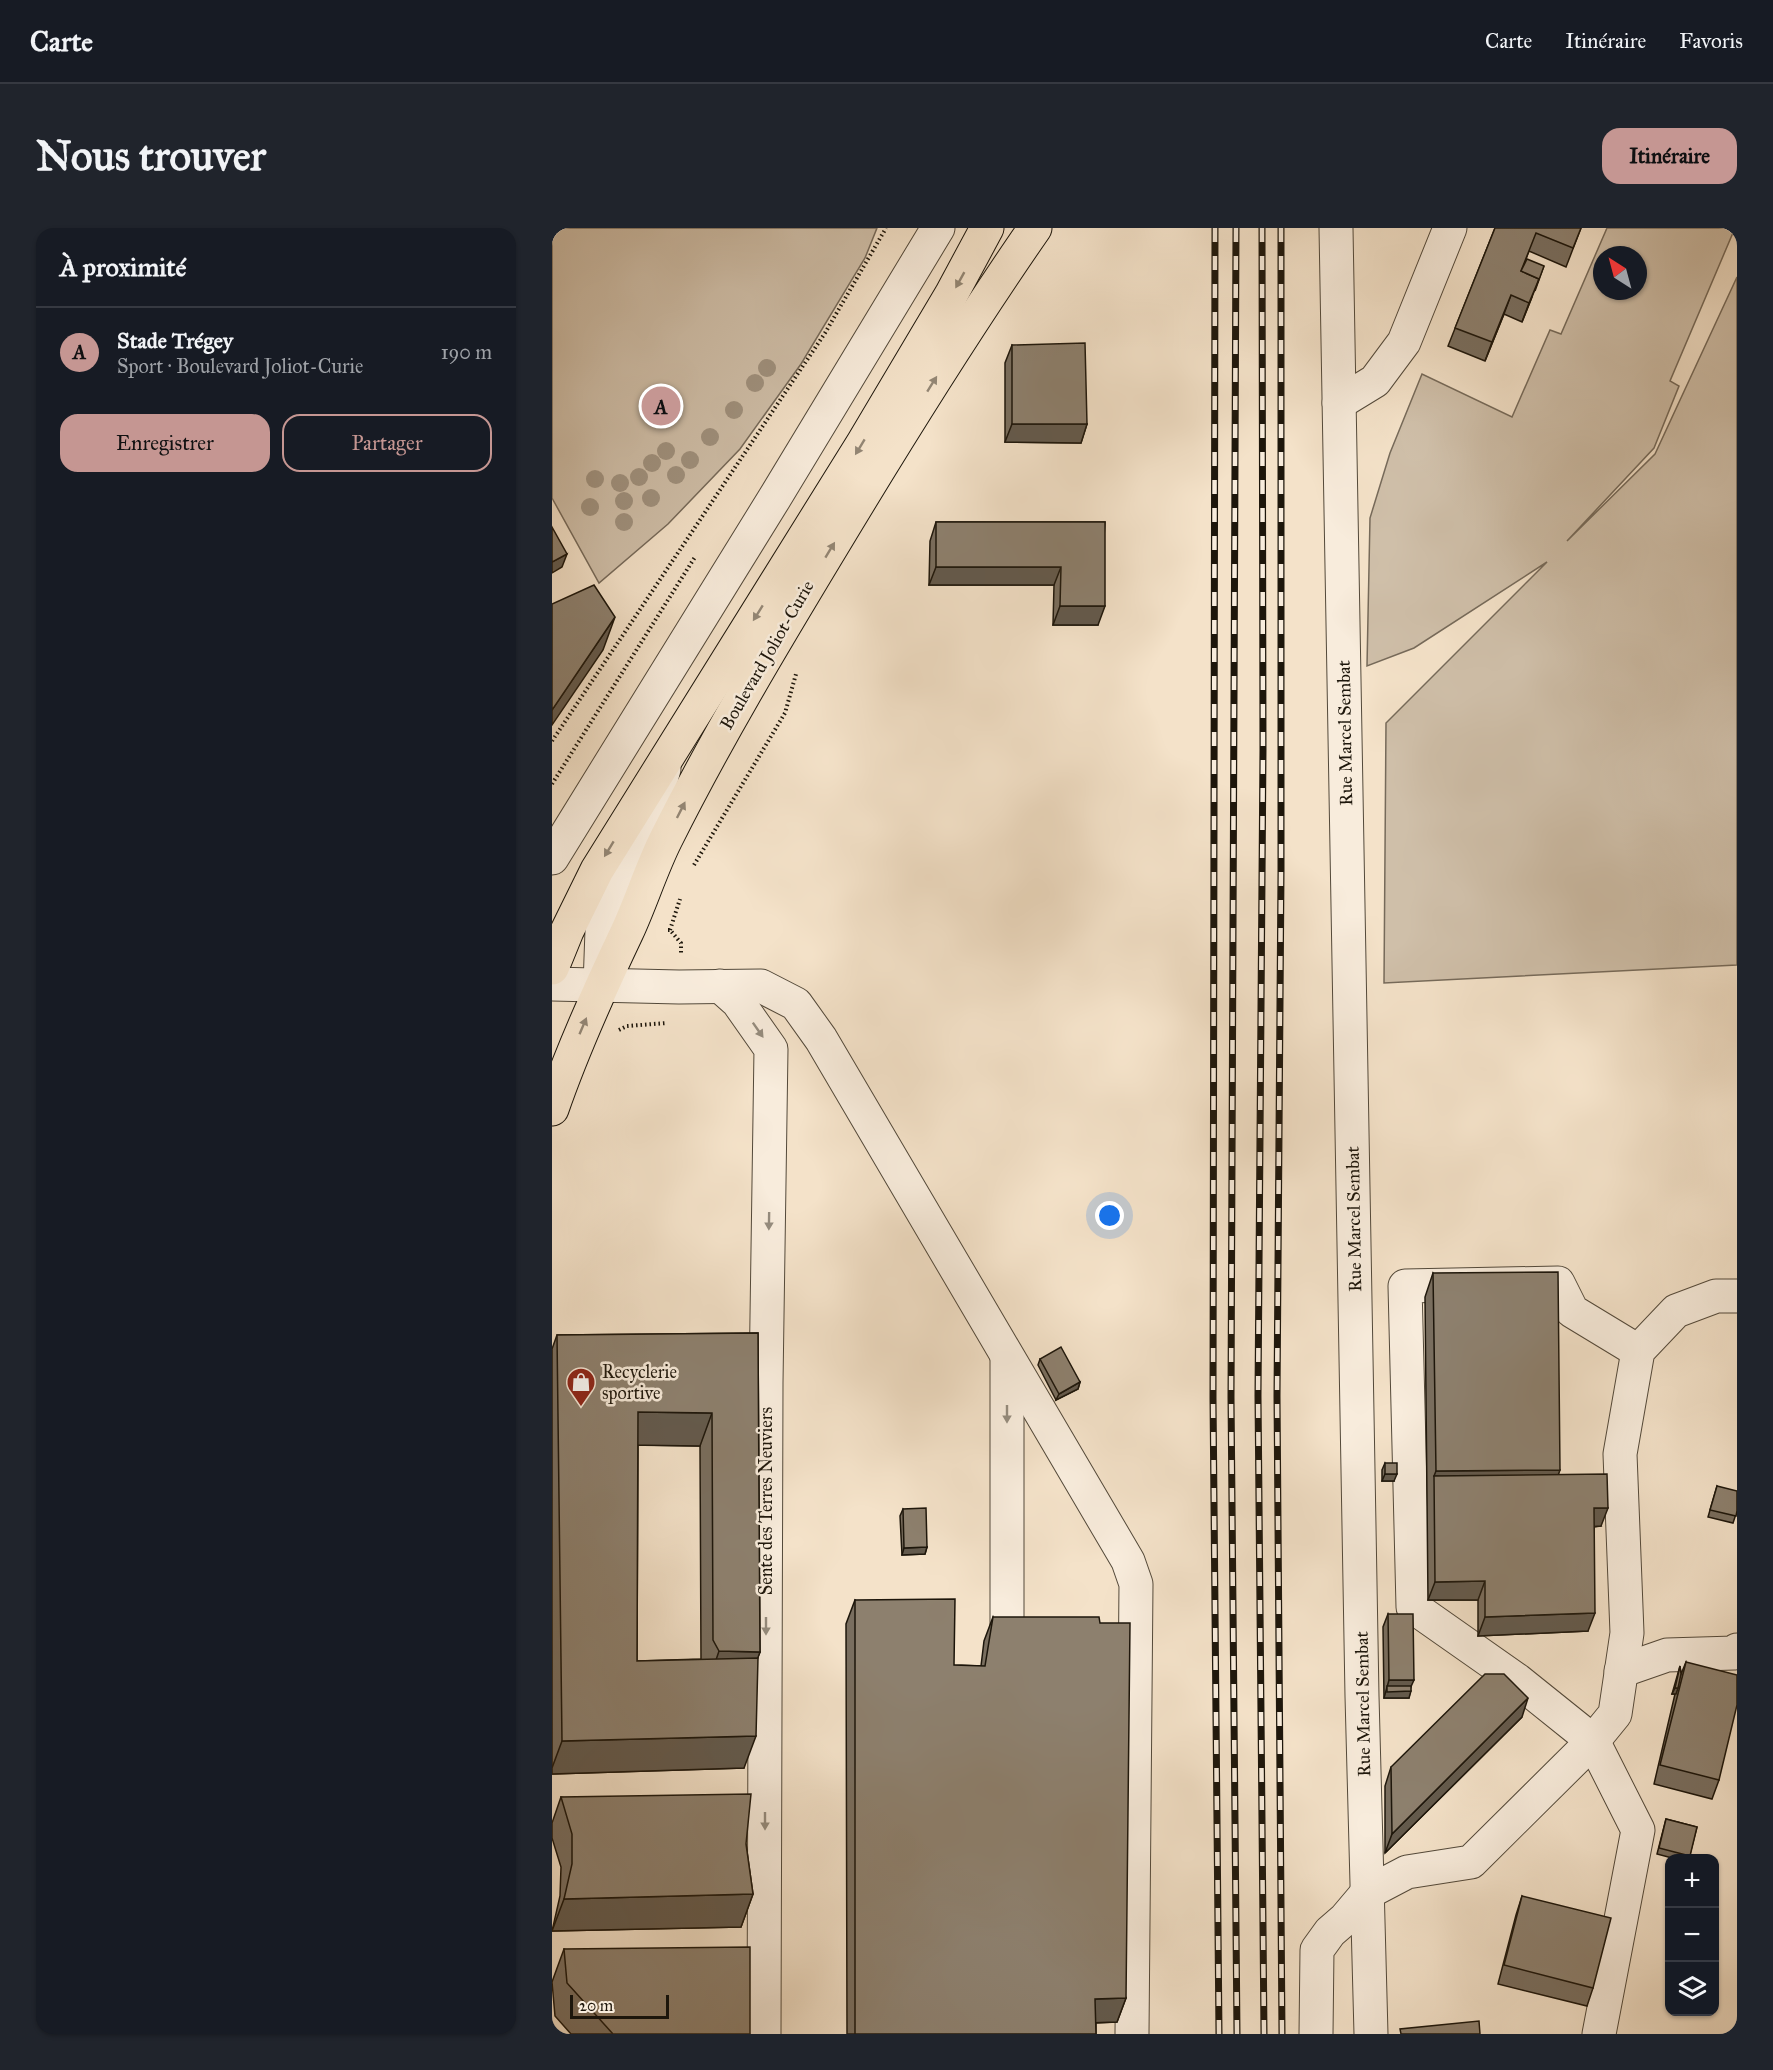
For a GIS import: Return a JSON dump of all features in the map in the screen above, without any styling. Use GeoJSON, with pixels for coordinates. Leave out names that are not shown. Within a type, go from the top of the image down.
{"type":"FeatureCollection","features":[{"type":"Feature","properties":{"kind":"main road","name":"Boulevard Joliot-Curie"},"geometry":{"type":"LineString","coordinates":[[552,968],[567,931],[597,870],[863,443],[951,295],[987,228]]}},
{"type":"Feature","properties":{"kind":"main road"},"geometry":{"type":"LineString","coordinates":[[975,316],[1013,228]]}},
{"type":"Feature","properties":{"kind":"main road","name":"Boulevard Joliot-Curie"},"geometry":{"type":"LineString","coordinates":[[552,1109],[571,1055],[664,842],[735,708],[871,481],[975,316],[1035,228]]}},
{"type":"Feature","properties":{"kind":"street"},"geometry":{"type":"LineString","coordinates":[[552,858],[938,228]]}},
{"type":"Feature","properties":{"kind":"street","name":"Rue Marcel Sembat"},"geometry":{"type":"LineString","coordinates":[[1336,228],[1371,2034]]}},
{"type":"Feature","properties":{"kind":"street"},"geometry":{"type":"LineString","coordinates":[[1339,403],[1375,381],[1404,342],[1450,228]]}},
{"type":"Feature","properties":{"kind":"street"},"geometry":{"type":"LineString","coordinates":[[600,986],[602,930],[646,836],[669,753]]}},
{"type":"Feature","properties":{"kind":"street"},"geometry":{"type":"LineString","coordinates":[[552,984],[761,986],[796,1004],[821,1039],[1128,1561],[1136,1584],[1132,2034]]}},
{"type":"Feature","properties":{"kind":"street","name":"Sente des Terres Neuviers"},"geometry":{"type":"LineString","coordinates":[[720,986],[738,1002],[771,1049],[766,1395],[764,2034]]}},
{"type":"Feature","properties":{"kind":"street"},"geometry":{"type":"LineString","coordinates":[[1599,2034],[1638,1830],[1593,1741],[1517,1680],[1413,1607],[1405,1286],[1557,1283],[1572,1311],[1638,1351]]}},
{"type":"Feature","properties":{"kind":"street"},"geometry":{"type":"LineString","coordinates":[[1316,2034],[1317,1950],[1330,1932],[1346,1919],[1367,1893],[1407,1872],[1471,1862],[1593,1741],[1615,1714],[1627,1633],[1620,1454],[1638,1351],[1676,1311],[1716,1296],[1737,1296]]}},
{"type":"Feature","properties":{"kind":"street"},"geometry":{"type":"LineString","coordinates":[[1007,1356],[1007,1641]]}},
{"type":"Feature","properties":{"kind":"street"},"geometry":{"type":"LineString","coordinates":[[1621,1671],[1667,1655],[1734,1653],[1737,1650]]}},
{"type":"Feature","properties":{"kind":"path"},"geometry":{"type":"LineString","coordinates":[[552,741],[825,333],[886,228]]}},
{"type":"Feature","properties":{"kind":"path"},"geometry":{"type":"LineString","coordinates":[[692,867],[785,713],[797,670]]}},
{"type":"Feature","properties":{"kind":"path"},"geometry":{"type":"LineString","coordinates":[[670,930],[680,898]]}},
{"type":"Feature","properties":{"kind":"shaded area"},"geometry":{"type":"Polygon","coordinates":[[[552,228],[877,228],[865,258],[801,364],[740,449],[668,524],[599,583],[552,498],[552,228]]]}},
{"type":"Feature","properties":{"kind":"shaded area"},"geometry":{"type":"Polygon","coordinates":[[[1607,228],[1735,228],[1670,381],[1679,386],[1654,448],[1567,541],[1655,454],[1737,277],[1737,965],[1384,983],[1386,723],[1547,562],[1414,648],[1367,666],[1370,518],[1390,453],[1422,374],[1512,417],[1550,330],[1561,334],[1593,260],[1593,300],[1647,300],[1647,246],[1599,246],[1607,228]]]}},
{"type":"Feature","properties":{"kind":"building"},"geometry":{"type":"Polygon","coordinates":[[[1495,228],[1581,228],[1573,248],[1536,233],[1521,271],[1539,279],[1529,303],[1511,295],[1492,342],[1455,328],[1495,228]]]}},
{"type":"Feature","properties":{"kind":"building"},"geometry":{"type":"Polygon","coordinates":[[[1527,259],[1544,266],[1535,291],[1539,279],[1521,271],[1527,259]]]}},
{"type":"Feature","properties":{"kind":"building"},"geometry":{"type":"Polygon","coordinates":[[[1085,343],[1087,424],[1012,424],[1012,345],[1085,343]]]}},
{"type":"Feature","properties":{"kind":"building"},"geometry":{"type":"Polygon","coordinates":[[[936,522],[1105,522],[1105,606],[1060,606],[1061,567],[936,567],[936,522]]]}},
{"type":"Feature","properties":{"kind":"building"},"geometry":{"type":"Polygon","coordinates":[[[552,527],[567,554],[552,562],[552,527]]]}},
{"type":"Feature","properties":{"kind":"building"},"geometry":{"type":"Polygon","coordinates":[[[594,585],[615,617],[552,710],[552,604],[594,585]]]}},
{"type":"Feature","properties":{"kind":"building"},"geometry":{"type":"Polygon","coordinates":[[[1558,1272],[1560,1470],[1436,1471],[1433,1273],[1558,1272]]]}},
{"type":"Feature","properties":{"kind":"building"},"geometry":{"type":"Polygon","coordinates":[[[758,1333],[760,1652],[719,1651],[713,1640],[712,1413],[638,1412],[637,1661],[758,1658],[756,1736],[562,1741],[557,1335],[758,1333]]]}},
{"type":"Feature","properties":{"kind":"building"},"geometry":{"type":"Polygon","coordinates":[[[1061,1347],[1080,1382],[1059,1394],[1040,1359],[1061,1347]]]}},
{"type":"Feature","properties":{"kind":"building"},"geometry":{"type":"Polygon","coordinates":[[[1385,1463],[1397,1463],[1397,1474],[1385,1474],[1385,1463]]]}},
{"type":"Feature","properties":{"kind":"building"},"geometry":{"type":"Polygon","coordinates":[[[1607,1474],[1608,1508],[1594,1508],[1595,1613],[1485,1617],[1485,1581],[1435,1582],[1434,1476],[1607,1474]]]}},
{"type":"Feature","properties":{"kind":"building"},"geometry":{"type":"Polygon","coordinates":[[[1717,1486],[1737,1491],[1736,1516],[1710,1510],[1717,1486]]]}},
{"type":"Feature","properties":{"kind":"building"},"geometry":{"type":"Polygon","coordinates":[[[926,1508],[927,1547],[904,1548],[903,1509],[926,1508]]]}},
{"type":"Feature","properties":{"kind":"building"},"geometry":{"type":"Polygon","coordinates":[[[955,1599],[954,1665],[985,1666],[993,1617],[1099,1617],[1100,1623],[1130,1623],[1126,1998],[1095,1999],[1096,2034],[855,2034],[855,1600],[955,1599]]]}},
{"type":"Feature","properties":{"kind":"building"},"geometry":{"type":"Polygon","coordinates":[[[1388,1614],[1413,1614],[1414,1680],[1389,1680],[1388,1614]]]}},
{"type":"Feature","properties":{"kind":"building"},"geometry":{"type":"Polygon","coordinates":[[[1686,1662],[1737,1675],[1737,1705],[1719,1780],[1660,1765],[1686,1662]]]}},
{"type":"Feature","properties":{"kind":"building"},"geometry":{"type":"Polygon","coordinates":[[[1680,1666],[1678,1688],[1675,1688],[1680,1666]]]}},
{"type":"Feature","properties":{"kind":"building"},"geometry":{"type":"Polygon","coordinates":[[[1485,1674],[1504,1674],[1528,1698],[1392,1834],[1391,1767],[1485,1674]]]}},
{"type":"Feature","properties":{"kind":"building"},"geometry":{"type":"Polygon","coordinates":[[[1387,1686],[1411,1686],[1411,1691],[1387,1692],[1387,1686]]]}},
{"type":"Feature","properties":{"kind":"building"},"geometry":{"type":"Polygon","coordinates":[[[751,1794],[746,1844],[753,1894],[564,1899],[572,1864],[572,1834],[561,1797],[751,1794]]]}},
{"type":"Feature","properties":{"kind":"building"},"geometry":{"type":"Polygon","coordinates":[[[1666,1819],[1697,1827],[1690,1854],[1659,1848],[1666,1819]]]}},
{"type":"Feature","properties":{"kind":"building"},"geometry":{"type":"Polygon","coordinates":[[[1522,1896],[1611,1918],[1593,1988],[1504,1965],[1522,1896]]]}},
{"type":"Feature","properties":{"kind":"building"},"geometry":{"type":"Polygon","coordinates":[[[750,1947],[750,2034],[613,2034],[567,1983],[564,1949],[750,1947]]]}},
{"type":"Feature","properties":{"kind":"building"},"geometry":{"type":"Polygon","coordinates":[[[1479,2021],[1480,2034],[1401,2034],[1400,2029],[1479,2021]]]}},
{"type":"Feature","properties":{"kind":"railway"},"geometry":{"type":"LineString","coordinates":[[1215,228],[1213,1398],[1219,2034]]}},
{"type":"Feature","properties":{"kind":"railway"},"geometry":{"type":"LineString","coordinates":[[1236,228],[1231,1397],[1237,2034]]}},
{"type":"Feature","properties":{"kind":"railway"},"geometry":{"type":"LineString","coordinates":[[1262,228],[1263,749],[1258,1396],[1264,2034]]}},
{"type":"Feature","properties":{"kind":"railway"},"geometry":{"type":"LineString","coordinates":[[1281,228],[1281,872],[1277,1396],[1282,2034]]}},
{"type":"Feature","properties":{"kind":"place","name":"Stade Trégey"},"geometry":{"type":"Point","coordinates":[661,406]}},
{"type":"Feature","properties":{"kind":"place","name":"Recyclerie sportive"},"geometry":{"type":"Point","coordinates":[581,1408]}}]}
